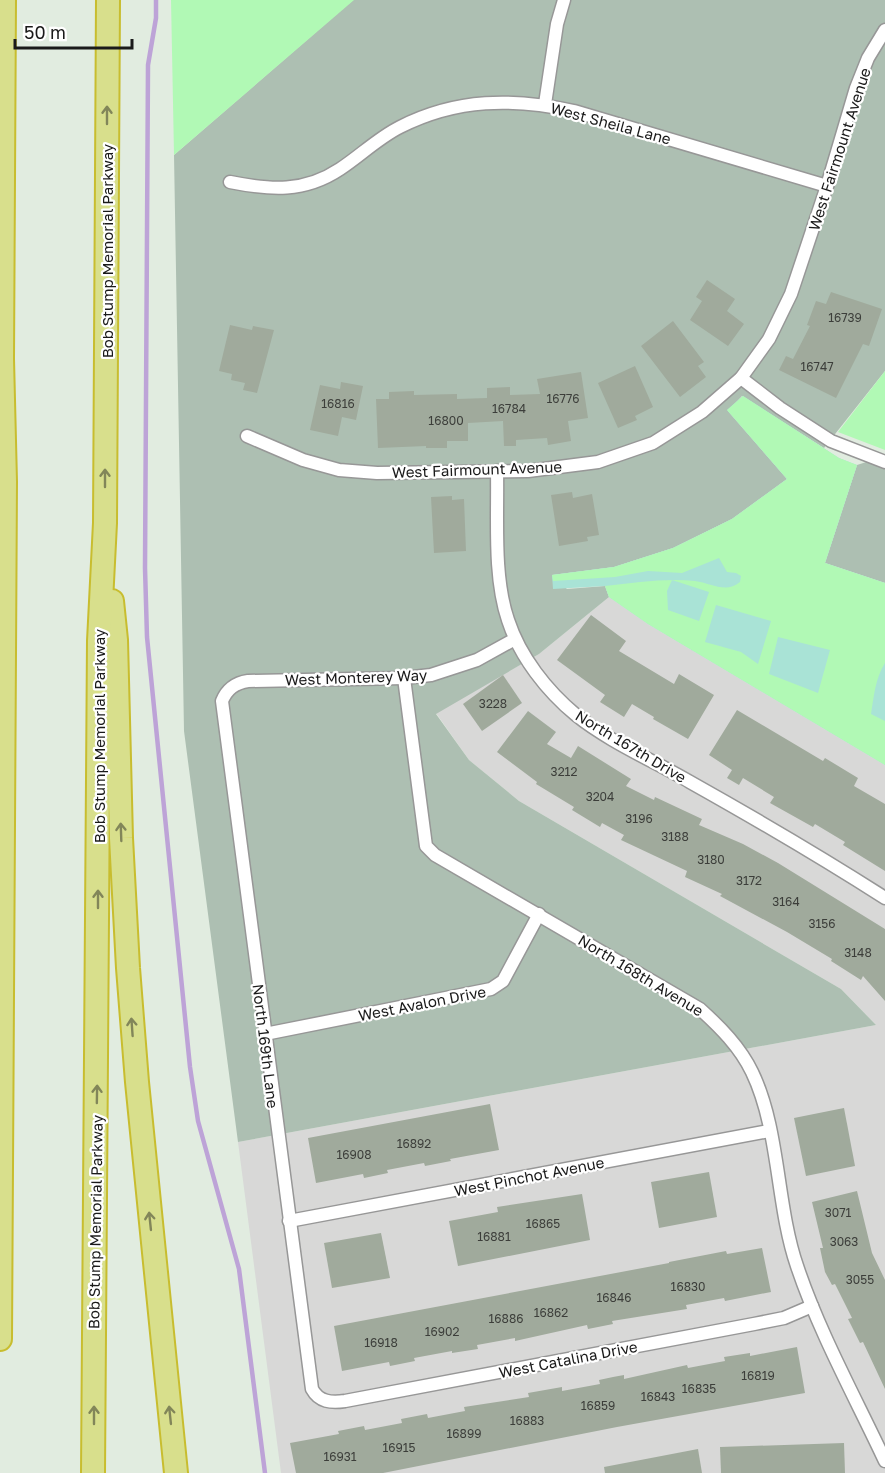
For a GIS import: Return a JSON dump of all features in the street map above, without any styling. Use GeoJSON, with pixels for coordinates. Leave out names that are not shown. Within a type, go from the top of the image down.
{"type":"FeatureCollection","features":[{"type":"Feature","properties":{"kind":"highway"},"geometry":{"type":"LineString","coordinates":[[0,1339],[5,494],[1,367],[4,0]]}},
{"type":"Feature","properties":{"kind":"highway","name":"Bob Stump Memorial Parkway"},"geometry":{"type":"LineString","coordinates":[[93,1473],[99,653],[104,537],[108,0]]}},
{"type":"Feature","properties":{"kind":"highway"},"geometry":{"type":"LineString","coordinates":[[104,537],[116,640],[120,826],[129,980],[139,1105],[176,1473]]}},
{"type":"Feature","properties":{"kind":"street"},"geometry":{"type":"LineString","coordinates":[[545,104],[557,24],[564,0]]}},
{"type":"Feature","properties":{"kind":"street","name":"West Fairmount Avenue"},"geometry":{"type":"LineString","coordinates":[[247,436],[303,460],[339,470],[377,473],[528,471],[598,462],[653,442],[702,412],[741,378],[769,339],[791,294],[827,186],[856,88],[868,58],[885,30]]}},
{"type":"Feature","properties":{"kind":"street","name":"West Sheila Lane"},"geometry":{"type":"LineString","coordinates":[[230,182],[262,188],[293,188],[317,182],[339,170],[372,144],[400,127],[436,113],[470,104],[508,101],[545,104],[605,119],[827,186]]}},
{"type":"Feature","properties":{"kind":"street"},"geometry":{"type":"LineString","coordinates":[[741,378],[780,408],[831,441],[885,462]]}},
{"type":"Feature","properties":{"kind":"street","name":"North 167th Drive"},"geometry":{"type":"LineString","coordinates":[[497,471],[501,584],[507,620],[528,661],[544,682],[578,717],[604,734],[748,815],[885,898]]}},
{"type":"Feature","properties":{"kind":"street","name":"West Monterey Way"},"geometry":{"type":"LineString","coordinates":[[228,690],[240,682],[248,681],[404,678],[431,675],[461,666],[515,639]]}},
{"type":"Feature","properties":{"kind":"street","name":"North 168th Avenue"},"geometry":{"type":"LineString","coordinates":[[404,678],[426,846],[435,855],[700,1009],[729,1038],[751,1069],[764,1104],[796,1263],[812,1306],[885,1461]]}},
{"type":"Feature","properties":{"kind":"street","name":"North 169th Lane"},"geometry":{"type":"LineString","coordinates":[[228,690],[222,701],[222,707],[289,1221],[310,1381],[314,1394],[321,1400]]}},
{"type":"Feature","properties":{"kind":"street","name":"West Avalon Drive"},"geometry":{"type":"LineString","coordinates":[[265,1034],[491,989],[503,981],[538,914]]}},
{"type":"Feature","properties":{"kind":"street","name":"West Pinchot Avenue"},"geometry":{"type":"LineString","coordinates":[[289,1221],[770,1131]]}},
{"type":"Feature","properties":{"kind":"street","name":"West Catalina Drive"},"geometry":{"type":"LineString","coordinates":[[321,1400],[345,1401],[754,1324],[784,1318],[812,1306]]}},
{"type":"Feature","properties":{"kind":"shaded area"},"geometry":{"type":"Polygon","coordinates":[[[353,0],[885,0],[885,371],[824,448],[742,396],[728,411],[787,479],[732,519],[673,548],[614,567],[552,575],[567,589],[605,586],[609,597],[539,654],[436,714],[469,760],[519,801],[841,989],[876,1025],[238,1142],[184,731],[174,155],[353,0]]]}},
{"type":"Feature","properties":{"kind":"shaded area"},"geometry":{"type":"Polygon","coordinates":[[[743,396],[839,458],[857,465],[825,563],[885,583],[885,765],[648,624],[609,597],[605,586],[553,589],[552,575],[614,567],[673,548],[732,519],[787,479],[727,410],[743,396]]]}},
{"type":"Feature","properties":{"kind":"shaded area"},"geometry":{"type":"Polygon","coordinates":[[[885,456],[885,583],[825,563],[857,465],[885,456]]]}},
{"type":"Feature","properties":{"kind":"shaded area"},"geometry":{"type":"Polygon","coordinates":[[[609,597],[648,624],[885,765],[885,1473],[281,1473],[238,1142],[876,1025],[841,989],[519,801],[469,760],[436,713],[539,654],[609,597]]]}},
{"type":"Feature","properties":{"kind":"sand"},"geometry":{"type":"Polygon","coordinates":[[[171,0],[354,0],[174,155],[171,0]]]}},
{"type":"Feature","properties":{"kind":"sand"},"geometry":{"type":"Polygon","coordinates":[[[885,371],[885,450],[838,432],[885,371]]]}},
{"type":"Feature","properties":{"kind":"sand"},"geometry":{"type":"Polygon","coordinates":[[[743,396],[839,458],[857,465],[825,563],[885,583],[885,663],[877,681],[871,714],[885,721],[885,765],[648,624],[609,597],[605,586],[672,580],[695,581],[718,587],[729,587],[740,582],[741,576],[727,572],[719,558],[682,573],[648,571],[615,577],[553,581],[552,575],[614,567],[673,548],[732,519],[787,479],[727,410],[743,396]],[[672,580],[667,591],[668,610],[699,621],[709,592],[672,580]],[[716,605],[705,642],[741,652],[758,664],[771,621],[716,605]],[[778,637],[769,674],[818,693],[830,650],[778,637]]]}},
{"type":"Feature","properties":{"kind":"building"},"geometry":{"type":"Polygon","coordinates":[[[707,280],[735,299],[727,311],[744,324],[728,346],[690,320],[702,301],[696,297],[707,280]]]}},
{"type":"Feature","properties":{"kind":"building"},"geometry":{"type":"Polygon","coordinates":[[[831,292],[882,309],[869,346],[863,344],[836,398],[779,370],[786,356],[793,359],[810,326],[807,325],[816,301],[826,304],[831,292]]]}},
{"type":"Feature","properties":{"kind":"building"},"geometry":{"type":"Polygon","coordinates":[[[673,321],[704,362],[698,366],[706,377],[680,397],[641,346],[673,321]]]}},
{"type":"Feature","properties":{"kind":"building"},"geometry":{"type":"Polygon","coordinates":[[[230,325],[252,330],[253,326],[274,330],[257,393],[243,390],[245,383],[231,380],[232,374],[219,371],[230,325]]]}},
{"type":"Feature","properties":{"kind":"building"},"geometry":{"type":"Polygon","coordinates":[[[635,366],[653,407],[635,416],[637,420],[618,428],[598,383],[635,366]]]}},
{"type":"Feature","properties":{"kind":"building"},"geometry":{"type":"Polygon","coordinates":[[[581,372],[588,418],[568,421],[571,441],[548,445],[547,438],[516,440],[516,446],[504,446],[503,421],[468,423],[468,441],[447,441],[447,448],[426,448],[426,446],[378,448],[376,399],[389,399],[389,392],[414,391],[414,395],[457,394],[457,399],[487,398],[487,388],[510,387],[510,395],[540,394],[537,379],[581,372]]]}},
{"type":"Feature","properties":{"kind":"building"},"geometry":{"type":"Polygon","coordinates":[[[341,382],[363,386],[356,420],[342,417],[338,436],[310,430],[320,385],[340,389],[341,382]]]}},
{"type":"Feature","properties":{"kind":"building"},"geometry":{"type":"Polygon","coordinates":[[[572,492],[573,498],[592,494],[599,535],[587,537],[588,541],[559,546],[551,495],[572,492]]]}},
{"type":"Feature","properties":{"kind":"building"},"geometry":{"type":"Polygon","coordinates":[[[452,496],[452,500],[464,499],[466,551],[434,553],[431,497],[452,496]]]}},
{"type":"Feature","properties":{"kind":"building"},"geometry":{"type":"Polygon","coordinates":[[[591,615],[626,641],[619,651],[674,684],[679,674],[714,695],[688,739],[632,704],[624,717],[600,702],[605,695],[557,660],[591,615]]]}},
{"type":"Feature","properties":{"kind":"building"},"geometry":{"type":"Polygon","coordinates":[[[503,675],[522,703],[482,731],[463,704],[503,675]]]}},
{"type":"Feature","properties":{"kind":"building"},"geometry":{"type":"Polygon","coordinates":[[[737,710],[823,761],[825,758],[858,778],[854,786],[885,804],[885,871],[843,845],[845,842],[815,824],[813,827],[770,803],[774,797],[743,778],[739,785],[727,778],[732,770],[709,755],[737,710]]]}},
{"type":"Feature","properties":{"kind":"building"},"geometry":{"type":"Polygon","coordinates":[[[528,711],[556,732],[547,744],[571,758],[578,746],[631,779],[626,786],[702,819],[699,825],[743,844],[778,863],[885,929],[885,1001],[863,976],[861,980],[831,961],[832,959],[787,932],[720,896],[722,894],[685,877],[687,871],[621,840],[624,835],[602,823],[600,827],[572,810],[574,807],[536,784],[537,782],[497,752],[528,711]]]}},
{"type":"Feature","properties":{"kind":"building"},"geometry":{"type":"Polygon","coordinates":[[[490,1104],[499,1150],[425,1166],[424,1163],[387,1170],[388,1173],[364,1178],[363,1174],[316,1183],[308,1138],[490,1104]]]}},
{"type":"Feature","properties":{"kind":"building"},"geometry":{"type":"Polygon","coordinates":[[[844,1108],[855,1166],[806,1176],[794,1118],[844,1108]]]}},
{"type":"Feature","properties":{"kind":"building"},"geometry":{"type":"Polygon","coordinates":[[[709,1172],[717,1217],[659,1228],[651,1182],[709,1172]]]}},
{"type":"Feature","properties":{"kind":"building"},"geometry":{"type":"Polygon","coordinates":[[[857,1191],[872,1253],[885,1280],[885,1389],[863,1342],[860,1343],[848,1319],[852,1318],[835,1284],[832,1285],[825,1272],[820,1248],[823,1248],[812,1202],[857,1191]]]}},
{"type":"Feature","properties":{"kind":"building"},"geometry":{"type":"Polygon","coordinates":[[[582,1194],[590,1240],[458,1266],[449,1221],[498,1212],[497,1207],[582,1194]]]}},
{"type":"Feature","properties":{"kind":"building"},"geometry":{"type":"Polygon","coordinates":[[[381,1233],[390,1278],[332,1288],[324,1243],[381,1233]]]}},
{"type":"Feature","properties":{"kind":"building"},"geometry":{"type":"Polygon","coordinates":[[[762,1248],[771,1292],[725,1301],[724,1298],[686,1305],[687,1309],[612,1321],[613,1324],[588,1329],[587,1325],[515,1341],[515,1338],[477,1345],[478,1349],[414,1358],[415,1361],[390,1366],[389,1362],[342,1371],[334,1326],[726,1251],[727,1254],[762,1248]]]}},
{"type":"Feature","properties":{"kind":"building"},"geometry":{"type":"Polygon","coordinates":[[[797,1347],[805,1393],[383,1473],[296,1473],[290,1443],[339,1434],[338,1431],[364,1426],[365,1430],[402,1423],[401,1419],[427,1414],[428,1418],[465,1411],[464,1407],[529,1397],[528,1393],[562,1387],[562,1391],[600,1384],[599,1380],[613,1377],[624,1375],[624,1379],[687,1365],[688,1368],[725,1361],[724,1357],[750,1353],[750,1356],[797,1347]]]}},
{"type":"Feature","properties":{"kind":"building"},"geometry":{"type":"Polygon","coordinates":[[[844,1443],[845,1473],[721,1473],[720,1447],[844,1443]]]}},
{"type":"Feature","properties":{"kind":"building"},"geometry":{"type":"Polygon","coordinates":[[[698,1449],[702,1473],[605,1473],[604,1467],[698,1449]]]}},
{"type":"Feature","properties":{"kind":"waterway"},"geometry":{"type":"LineString","coordinates":[[156,0],[156,18],[148,65],[145,568],[147,637],[190,1067],[198,1121],[239,1269],[265,1473]]}}]}
